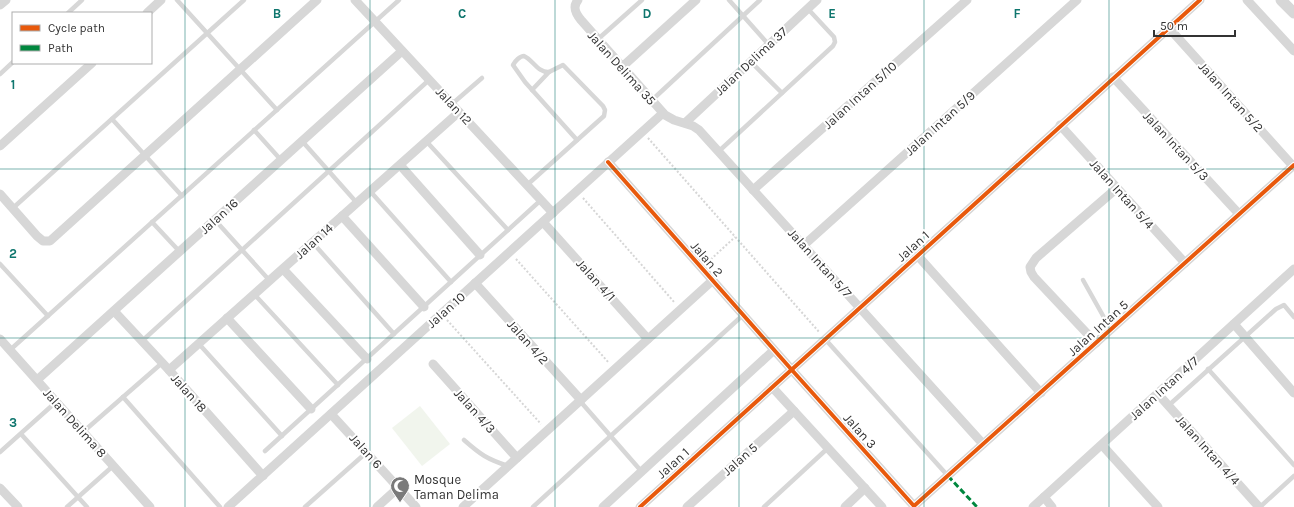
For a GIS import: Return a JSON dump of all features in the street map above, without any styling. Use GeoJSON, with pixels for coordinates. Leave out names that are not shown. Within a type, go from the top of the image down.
{"type":"FeatureCollection","features":[{"type":"Feature","properties":{"kind":"street"},"geometry":{"type":"LineString","coordinates":[[0,5],[6,0]]}},
{"type":"Feature","properties":{"kind":"street"},"geometry":{"type":"LineString","coordinates":[[148,12],[162,0]]}},
{"type":"Feature","properties":{"kind":"street"},"geometry":{"type":"LineString","coordinates":[[0,194],[37,236],[43,241],[50,241],[317,0]]}},
{"type":"Feature","properties":{"kind":"street","name":"Jalan 12"},"geometry":{"type":"LineString","coordinates":[[355,0],[553,213]]}},
{"type":"Feature","properties":{"kind":"street","name":"Jalan Delima 35"},"geometry":{"type":"LineString","coordinates":[[578,0],[576,3],[576,13],[597,40],[663,113],[674,120],[685,123]]}},
{"type":"Feature","properties":{"kind":"street"},"geometry":{"type":"LineString","coordinates":[[622,67],[696,0]]}},
{"type":"Feature","properties":{"kind":"street","name":"Jalan Delima 37"},"geometry":{"type":"LineString","coordinates":[[685,123],[817,0]]}},
{"type":"Feature","properties":{"kind":"street","name":"Jalan Intan 5/10"},"geometry":{"type":"LineString","coordinates":[[753,190],[967,0]]}},
{"type":"Feature","properties":{"kind":"street","name":"Jalan Intan 5/9"},"geometry":{"type":"LineString","coordinates":[[804,245],[1076,0]]}},
{"type":"Feature","properties":{"kind":"street","name":"Jalan 1"},"geometry":{"type":"LineString","coordinates":[[640,507],[824,338],[1200,0]]}},
{"type":"Feature","properties":{"kind":"street"},"geometry":{"type":"LineString","coordinates":[[1247,0],[1294,51]]}},
{"type":"Feature","properties":{"kind":"street"},"geometry":{"type":"LineString","coordinates":[[1281,0],[1294,14]]}},
{"type":"Feature","properties":{"kind":"street","name":"Jalan Intan 5/2"},"geometry":{"type":"LineString","coordinates":[[1169,28],[1294,166]]}},
{"type":"Feature","properties":{"kind":"street","name":"Jalan 16"},"geometry":{"type":"LineString","coordinates":[[37,380],[402,51]]}},
{"type":"Feature","properties":{"kind":"street"},"geometry":{"type":"LineString","coordinates":[[0,146],[91,64]]}},
{"type":"Feature","properties":{"kind":"street","name":"Jalan Intan 5/3"},"geometry":{"type":"LineString","coordinates":[[1113,78],[1239,214]]}},
{"type":"Feature","properties":{"kind":"street","name":"Jalan 14"},"geometry":{"type":"LineString","coordinates":[[169,370],[459,112]]}},
{"type":"Feature","properties":{"kind":"street","name":"Jalan 10"},"geometry":{"type":"LineString","coordinates":[[228,507],[663,113]]}},
{"type":"Feature","properties":{"kind":"street","name":"Jalan Intan 5/7"},"geometry":{"type":"LineString","coordinates":[[685,123],[699,130],[983,444]]}},
{"type":"Feature","properties":{"kind":"street","name":"Jalan Intan 5/4"},"geometry":{"type":"LineString","coordinates":[[1060,125],[1184,263]]}},
{"type":"Feature","properties":{"kind":"street","name":"Jalan 2"},"geometry":{"type":"LineString","coordinates":[[608,162],[791,369]]}},
{"type":"Feature","properties":{"kind":"street"},"geometry":{"type":"LineString","coordinates":[[400,165],[480,255]]}},
{"type":"Feature","properties":{"kind":"street","name":"Jalan Intan 5"},"geometry":{"type":"LineString","coordinates":[[914,506],[1294,166]]}},
{"type":"Feature","properties":{"kind":"street"},"geometry":{"type":"LineString","coordinates":[[1096,343],[1034,277],[1030,267],[1036,258],[1117,188]]}},
{"type":"Feature","properties":{"kind":"street"},"geometry":{"type":"LineString","coordinates":[[342,216],[424,306]]}},
{"type":"Feature","properties":{"kind":"street","name":"Jalan 4/1"},"geometry":{"type":"LineString","coordinates":[[543,222],[648,339]]}},
{"type":"Feature","properties":{"kind":"street"},"geometry":{"type":"LineString","coordinates":[[917,255],[1041,392]]}},
{"type":"Feature","properties":{"kind":"street"},"geometry":{"type":"LineString","coordinates":[[283,269],[366,359]]}},
{"type":"Feature","properties":{"kind":"street","name":"Jalan Intan 4/7"},"geometry":{"type":"LineString","coordinates":[[1033,507],[1294,269]]}},
{"type":"Feature","properties":{"kind":"street"},"geometry":{"type":"LineString","coordinates":[[463,507],[712,280]]}},
{"type":"Feature","properties":{"kind":"street","name":"Jalan 4/2"},"geometry":{"type":"LineString","coordinates":[[475,283],[580,401]]}},
{"type":"Feature","properties":{"kind":"street","name":"Jalan 18"},"geometry":{"type":"LineString","coordinates":[[114,311],[169,370],[263,476]]}},
{"type":"Feature","properties":{"kind":"street"},"geometry":{"type":"LineString","coordinates":[[227,318],[311,409]]}},
{"type":"Feature","properties":{"kind":"street"},"geometry":{"type":"LineString","coordinates":[[1234,324],[1294,393]]}},
{"type":"Feature","properties":{"kind":"street","name":"Jalan Delima 8"},"geometry":{"type":"LineString","coordinates":[[0,339],[150,507]]}},
{"type":"Feature","properties":{"kind":"street","name":"Jalan 1"},"geometry":{"type":"LineString","coordinates":[[604,507],[774,350]]}},
{"type":"Feature","properties":{"kind":"street","name":"Jalan 4/3"},"geometry":{"type":"LineString","coordinates":[[433,364],[517,458]]}},
{"type":"Feature","properties":{"kind":"street","name":"Jalan 3"},"geometry":{"type":"LineString","coordinates":[[791,369],[914,506]]}},
{"type":"Feature","properties":{"kind":"street"},"geometry":{"type":"LineString","coordinates":[[772,387],[882,507]]}},
{"type":"Feature","properties":{"kind":"street","name":"Jalan Intan 4/4"},"geometry":{"type":"LineString","coordinates":[[1158,394],[1259,507]]}},
{"type":"Feature","properties":{"kind":"street","name":"Jalan 5"},"geometry":{"type":"LineString","coordinates":[[687,507],[794,410]]}},
{"type":"Feature","properties":{"kind":"street","name":"Jalan 6"},"geometry":{"type":"LineString","coordinates":[[332,414],[416,507]]}},
{"type":"Feature","properties":{"kind":"street"},"geometry":{"type":"LineString","coordinates":[[1102,445],[1158,507]]}},
{"type":"Feature","properties":{"kind":"street"},"geometry":{"type":"LineString","coordinates":[[377,507],[398,488]]}},
{"type":"Feature","properties":{"kind":"street"},"geometry":{"type":"LineString","coordinates":[[845,507],[865,488]]}},
{"type":"Feature","properties":{"kind":"street"},"geometry":{"type":"LineString","coordinates":[[2,493],[18,507]]}},
{"type":"Feature","properties":{"kind":"street"},"geometry":{"type":"LineString","coordinates":[[1044,497],[1052,507]]}},
{"type":"Feature","properties":{"kind":"lane"},"geometry":{"type":"LineString","coordinates":[[69,12],[82,0]]}},
{"type":"Feature","properties":{"kind":"lane"},"geometry":{"type":"LineString","coordinates":[[177,0],[277,110]]}},
{"type":"Feature","properties":{"kind":"lane"},"geometry":{"type":"LineString","coordinates":[[13,208],[244,0]]}},
{"type":"Feature","properties":{"kind":"lane"},"geometry":{"type":"LineString","coordinates":[[10,350],[399,0]]}},
{"type":"Feature","properties":{"kind":"lane"},"geometry":{"type":"LineString","coordinates":[[597,40],[642,0]]}},
{"type":"Feature","properties":{"kind":"lane"},"geometry":{"type":"LineString","coordinates":[[729,0],[769,45]]}},
{"type":"Feature","properties":{"kind":"lane"},"geometry":{"type":"LineString","coordinates":[[651,101],[760,0]]}},
{"type":"Feature","properties":{"kind":"lane"},"geometry":{"type":"LineString","coordinates":[[718,152],[829,51],[835,42],[830,31],[808,9]]}},
{"type":"Feature","properties":{"kind":"lane"},"geometry":{"type":"LineString","coordinates":[[548,72],[544,73],[524,56],[514,62],[513,65],[532,90],[577,140]]}},
{"type":"Feature","properties":{"kind":"lane"},"geometry":{"type":"LineString","coordinates":[[751,62],[782,93]]}},
{"type":"Feature","properties":{"kind":"lane"},"geometry":{"type":"LineString","coordinates":[[0,74],[12,63]]}},
{"type":"Feature","properties":{"kind":"lane"},"geometry":{"type":"LineString","coordinates":[[527,185],[604,116],[605,110],[566,66],[560,65],[548,72],[532,90]]}},
{"type":"Feature","properties":{"kind":"lane"},"geometry":{"type":"LineString","coordinates":[[452,104],[482,78]]}},
{"type":"Feature","properties":{"kind":"lane"},"geometry":{"type":"LineString","coordinates":[[142,341],[430,80]]}},
{"type":"Feature","properties":{"kind":"lane"},"geometry":{"type":"LineString","coordinates":[[112,119],[182,196]]}},
{"type":"Feature","properties":{"kind":"lane"},"geometry":{"type":"LineString","coordinates":[[254,130],[281,160]]}},
{"type":"Feature","properties":{"kind":"lane"},"geometry":{"type":"LineString","coordinates":[[302,141],[357,203]]}},
{"type":"Feature","properties":{"kind":"lane"},"geometry":{"type":"LineString","coordinates":[[426,142],[508,230]]}},
{"type":"Feature","properties":{"kind":"lane"},"geometry":{"type":"LineString","coordinates":[[370,191],[451,282]]}},
{"type":"Feature","properties":{"kind":"lane"},"geometry":{"type":"LineString","coordinates":[[265,451],[541,200]]}},
{"type":"Feature","properties":{"kind":"lane"},"geometry":{"type":"LineString","coordinates":[[215,220],[270,281]]}},
{"type":"Feature","properties":{"kind":"lane"},"geometry":{"type":"LineString","coordinates":[[152,222],[180,252]]}},
{"type":"Feature","properties":{"kind":"lane"},"geometry":{"type":"LineString","coordinates":[[313,242],[394,334]]}},
{"type":"Feature","properties":{"kind":"lane"},"geometry":{"type":"LineString","coordinates":[[0,264],[48,316]]}},
{"type":"Feature","properties":{"kind":"lane"},"geometry":{"type":"LineString","coordinates":[[1083,280],[1111,330]]}},
{"type":"Feature","properties":{"kind":"lane"},"geometry":{"type":"LineString","coordinates":[[254,294],[338,385]]}},
{"type":"Feature","properties":{"kind":"lane"},"geometry":{"type":"LineString","coordinates":[[1168,406],[1276,309],[1284,305],[1294,317]]}},
{"type":"Feature","properties":{"kind":"lane"},"geometry":{"type":"LineString","coordinates":[[533,507],[743,315]]}},
{"type":"Feature","properties":{"kind":"lane"},"geometry":{"type":"LineString","coordinates":[[824,338],[948,476]]}},
{"type":"Feature","properties":{"kind":"lane"},"geometry":{"type":"LineString","coordinates":[[199,344],[282,436]]}},
{"type":"Feature","properties":{"kind":"lane"},"geometry":{"type":"LineString","coordinates":[[83,432],[162,363]]}},
{"type":"Feature","properties":{"kind":"lane"},"geometry":{"type":"LineString","coordinates":[[1208,369],[1294,465]]}},
{"type":"Feature","properties":{"kind":"lane"},"geometry":{"type":"LineString","coordinates":[[123,397],[220,507]]}},
{"type":"Feature","properties":{"kind":"lane"},"geometry":{"type":"LineString","coordinates":[[580,401],[642,472]]}},
{"type":"Feature","properties":{"kind":"lane"},"geometry":{"type":"LineString","coordinates":[[0,452],[56,402]]}},
{"type":"Feature","properties":{"kind":"lane"},"geometry":{"type":"LineString","coordinates":[[20,434],[87,507]]}},
{"type":"Feature","properties":{"kind":"lane"},"geometry":{"type":"LineString","coordinates":[[464,440],[481,455],[508,466]]}},
{"type":"Feature","properties":{"kind":"lane"},"geometry":{"type":"LineString","coordinates":[[764,507],[828,448]]}},
{"type":"Feature","properties":{"kind":"lane"},"geometry":{"type":"LineString","coordinates":[[305,507],[367,452]]}},
{"type":"Feature","properties":{"kind":"lane"},"geometry":{"type":"LineString","coordinates":[[67,507],[113,466]]}},
{"type":"Feature","properties":{"kind":"lane"},"geometry":{"type":"LineString","coordinates":[[1259,507],[1294,476]]}},
{"type":"Feature","properties":{"kind":"path"},"geometry":{"type":"LineString","coordinates":[[642,132],[824,338]]}},
{"type":"Feature","properties":{"kind":"path"},"geometry":{"type":"LineString","coordinates":[[577,191],[680,310]]}},
{"type":"Feature","properties":{"kind":"path"},"geometry":{"type":"LineString","coordinates":[[702,268],[735,237]]}},
{"type":"Feature","properties":{"kind":"path"},"geometry":{"type":"LineString","coordinates":[[510,252],[615,369]]}},
{"type":"Feature","properties":{"kind":"path"},"geometry":{"type":"LineString","coordinates":[[442,314],[547,431]]}},
{"type":"Feature","properties":{"kind":"shaded area"},"geometry":{"type":"Polygon","coordinates":[[[420,406],[450,444],[422,466],[392,428],[420,406]]]}},
{"type":"Feature","properties":{"kind":"marked path"},"geometry":{"type":"LineString","coordinates":[[948,476],[977,507]]}},
{"type":"Feature","properties":{"kind":"cycle path"},"geometry":{"type":"LineString","coordinates":[[640,507],[1200,0]]}},
{"type":"Feature","properties":{"kind":"cycle path"},"geometry":{"type":"LineString","coordinates":[[608,162],[914,506],[1294,165]]}},
{"type":"Feature","properties":{"kind":"place","name":"Mosque Taman Delima"},"geometry":{"type":"Point","coordinates":[400,503]}}]}
